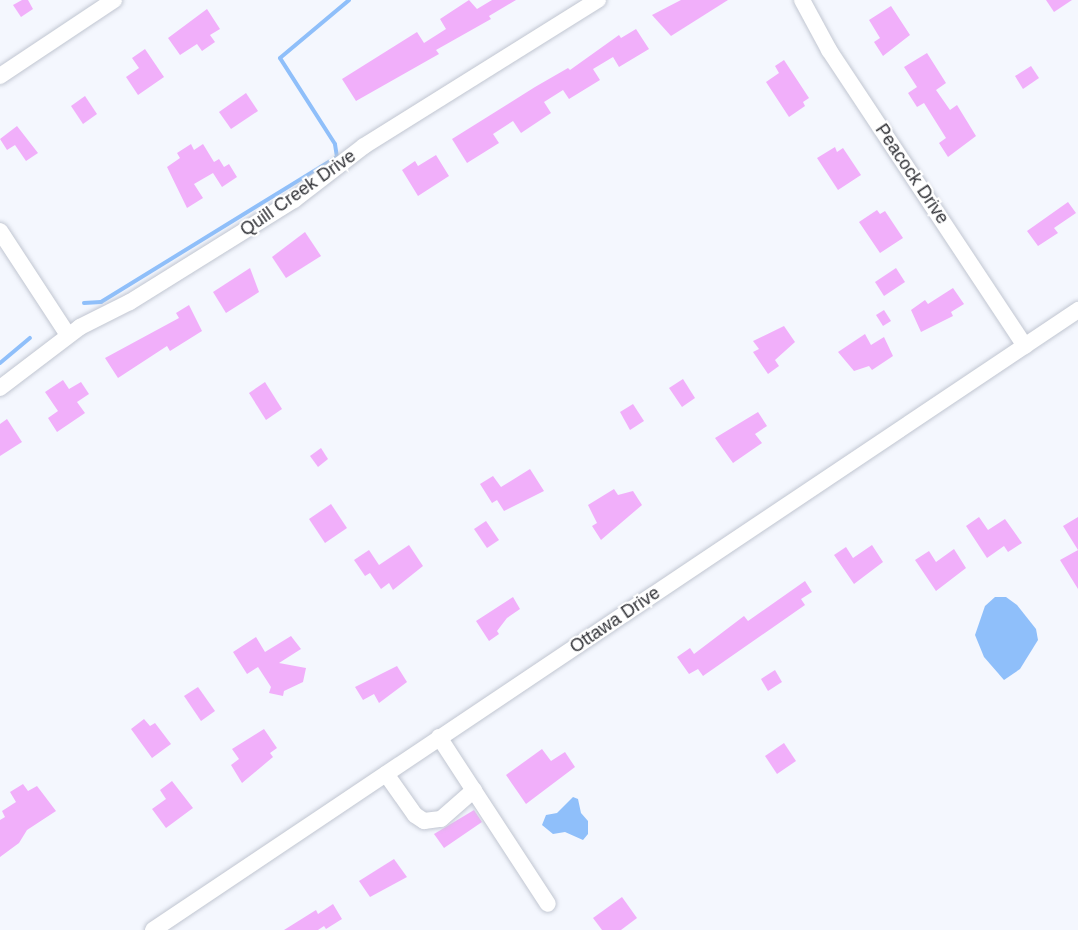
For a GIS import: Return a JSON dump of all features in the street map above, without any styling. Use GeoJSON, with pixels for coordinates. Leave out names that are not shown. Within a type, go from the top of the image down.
{"type":"FeatureCollection","features":[{"type":"Feature","properties":{"kind":"street"},"geometry":{"type":"LineString","coordinates":[[0,76],[114,0]]}},
{"type":"Feature","properties":{"kind":"street","name":"Quill Creek Drive"},"geometry":{"type":"LineString","coordinates":[[0,388],[68,335],[130,302],[294,200],[364,146],[598,0]]}},
{"type":"Feature","properties":{"kind":"street","name":"Peacock Drive"},"geometry":{"type":"LineString","coordinates":[[802,0],[829,50],[1025,346]]}},
{"type":"Feature","properties":{"kind":"street"},"geometry":{"type":"LineString","coordinates":[[0,231],[68,335]]}},
{"type":"Feature","properties":{"kind":"street","name":"Ottawa Drive"},"geometry":{"type":"LineString","coordinates":[[153,930],[1025,346],[1076,315]]}},
{"type":"Feature","properties":{"kind":"street"},"geometry":{"type":"LineString","coordinates":[[439,737],[548,904]]}},
{"type":"Feature","properties":{"kind":"street"},"geometry":{"type":"LineString","coordinates":[[386,774],[415,815],[424,821],[441,819],[474,790]]}},
{"type":"Feature","properties":{"kind":"water"},"geometry":{"type":"Polygon","coordinates":[[[995,597],[1006,597],[1017,605],[1036,629],[1038,640],[1020,669],[1004,680],[984,657],[975,635],[985,606],[995,597]]]}},
{"type":"Feature","properties":{"kind":"water"},"geometry":{"type":"Polygon","coordinates":[[[573,797],[578,799],[581,813],[588,821],[588,834],[583,840],[565,832],[553,834],[542,825],[546,815],[557,813],[573,797]]]}},
{"type":"Feature","properties":{"kind":"building"},"geometry":{"type":"Polygon","coordinates":[[[22,0],[28,0],[33,9],[21,17],[13,5],[22,0]]]}},
{"type":"Feature","properties":{"kind":"building"},"geometry":{"type":"Polygon","coordinates":[[[469,0],[477,9],[492,0],[516,0],[489,16],[491,19],[436,50],[439,54],[356,101],[342,79],[417,32],[424,43],[446,29],[440,19],[469,0]]]}},
{"type":"Feature","properties":{"kind":"building"},"geometry":{"type":"Polygon","coordinates":[[[681,0],[728,0],[671,36],[652,15],[681,0]]]}},
{"type":"Feature","properties":{"kind":"building"},"geometry":{"type":"Polygon","coordinates":[[[1046,0],[1072,0],[1054,12],[1046,0]]]}},
{"type":"Feature","properties":{"kind":"building"},"geometry":{"type":"Polygon","coordinates":[[[891,6],[910,35],[883,56],[874,42],[880,38],[869,20],[891,6]]]}},
{"type":"Feature","properties":{"kind":"building"},"geometry":{"type":"Polygon","coordinates":[[[207,9],[220,29],[210,35],[215,42],[202,51],[197,44],[180,55],[168,38],[207,9]]]}},
{"type":"Feature","properties":{"kind":"building"},"geometry":{"type":"Polygon","coordinates":[[[636,29],[649,49],[619,67],[613,57],[593,69],[600,80],[569,99],[563,90],[544,102],[551,113],[521,133],[513,121],[493,134],[499,143],[467,163],[452,139],[535,87],[568,68],[570,70],[619,35],[621,38],[636,29]]]}},
{"type":"Feature","properties":{"kind":"building"},"geometry":{"type":"Polygon","coordinates":[[[145,49],[164,77],[138,95],[126,77],[139,68],[132,58],[145,49]]]}},
{"type":"Feature","properties":{"kind":"building"},"geometry":{"type":"Polygon","coordinates":[[[927,53],[946,83],[936,90],[950,110],[957,105],[976,136],[948,157],[939,143],[946,138],[924,103],[917,107],[908,93],[917,87],[904,67],[927,53]]]}},
{"type":"Feature","properties":{"kind":"building"},"geometry":{"type":"Polygon","coordinates":[[[784,60],[809,98],[803,102],[805,106],[789,117],[766,82],[779,73],[775,66],[784,60]]]}},
{"type":"Feature","properties":{"kind":"building"},"geometry":{"type":"Polygon","coordinates":[[[1031,66],[1039,78],[1023,89],[1015,76],[1031,66]]]}},
{"type":"Feature","properties":{"kind":"building"},"geometry":{"type":"Polygon","coordinates":[[[246,93],[258,111],[231,129],[219,112],[246,93]]]}},
{"type":"Feature","properties":{"kind":"building"},"geometry":{"type":"Polygon","coordinates":[[[85,96],[97,114],[83,124],[71,106],[85,96]]]}},
{"type":"Feature","properties":{"kind":"building"},"geometry":{"type":"Polygon","coordinates":[[[17,126],[38,153],[26,161],[15,145],[7,150],[0,139],[17,126]]]}},
{"type":"Feature","properties":{"kind":"building"},"geometry":{"type":"Polygon","coordinates":[[[191,144],[194,150],[203,144],[214,162],[219,159],[224,167],[229,164],[237,177],[222,187],[213,173],[194,184],[203,198],[187,208],[167,167],[180,158],[177,153],[191,144]]]}},
{"type":"Feature","properties":{"kind":"building"},"geometry":{"type":"Polygon","coordinates":[[[835,147],[837,152],[843,148],[861,175],[838,190],[817,158],[835,147]]]}},
{"type":"Feature","properties":{"kind":"building"},"geometry":{"type":"Polygon","coordinates":[[[436,155],[449,176],[418,196],[402,170],[415,161],[418,166],[436,155]]]}},
{"type":"Feature","properties":{"kind":"building"},"geometry":{"type":"Polygon","coordinates":[[[1068,202],[1076,213],[1054,228],[1058,233],[1038,246],[1027,231],[1068,202]]]}},
{"type":"Feature","properties":{"kind":"building"},"geometry":{"type":"Polygon","coordinates":[[[877,210],[880,214],[885,211],[903,238],[880,253],[859,222],[877,210]]]}},
{"type":"Feature","properties":{"kind":"building"},"geometry":{"type":"Polygon","coordinates":[[[305,232],[321,256],[286,278],[272,257],[305,232]]]}},
{"type":"Feature","properties":{"kind":"building"},"geometry":{"type":"Polygon","coordinates":[[[250,268],[259,292],[226,313],[213,292],[250,268]]]}},
{"type":"Feature","properties":{"kind":"building"},"geometry":{"type":"Polygon","coordinates":[[[896,268],[905,282],[884,296],[875,282],[896,268]]]}},
{"type":"Feature","properties":{"kind":"building"},"geometry":{"type":"Polygon","coordinates":[[[953,288],[964,304],[951,312],[953,316],[921,332],[911,310],[925,300],[928,304],[953,288]]]}},
{"type":"Feature","properties":{"kind":"building"},"geometry":{"type":"Polygon","coordinates":[[[189,305],[202,331],[170,351],[167,346],[118,378],[105,358],[179,318],[176,313],[189,305]]]}},
{"type":"Feature","properties":{"kind":"building"},"geometry":{"type":"Polygon","coordinates":[[[884,310],[891,321],[883,326],[876,315],[884,310]]]}},
{"type":"Feature","properties":{"kind":"building"},"geometry":{"type":"Polygon","coordinates":[[[784,326],[795,342],[775,360],[779,366],[768,374],[753,352],[759,349],[753,341],[784,326]]]}},
{"type":"Feature","properties":{"kind":"building"},"geometry":{"type":"Polygon","coordinates":[[[865,334],[871,345],[884,337],[893,356],[872,370],[869,366],[854,371],[838,352],[865,334]]]}},
{"type":"Feature","properties":{"kind":"building"},"geometry":{"type":"Polygon","coordinates":[[[683,379],[695,398],[682,407],[669,388],[683,379]]]}},
{"type":"Feature","properties":{"kind":"building"},"geometry":{"type":"Polygon","coordinates":[[[63,380],[69,389],[81,382],[89,394],[77,402],[85,413],[57,432],[48,418],[58,411],[45,392],[63,380]]]}},
{"type":"Feature","properties":{"kind":"building"},"geometry":{"type":"Polygon","coordinates":[[[265,382],[282,409],[266,420],[249,393],[265,382]]]}},
{"type":"Feature","properties":{"kind":"building"},"geometry":{"type":"Polygon","coordinates":[[[633,404],[644,421],[630,430],[620,412],[633,404]]]}},
{"type":"Feature","properties":{"kind":"building"},"geometry":{"type":"Polygon","coordinates":[[[758,412],[767,426],[755,434],[762,443],[733,463],[715,438],[758,412]]]}},
{"type":"Feature","properties":{"kind":"building"},"geometry":{"type":"Polygon","coordinates":[[[7,419],[22,442],[0,456],[0,424],[7,419]]]}},
{"type":"Feature","properties":{"kind":"building"},"geometry":{"type":"Polygon","coordinates":[[[321,448],[328,459],[318,467],[310,456],[321,448]]]}},
{"type":"Feature","properties":{"kind":"building"},"geometry":{"type":"Polygon","coordinates":[[[530,469],[544,491],[504,511],[497,500],[492,503],[480,484],[493,476],[501,487],[530,469]]]}},
{"type":"Feature","properties":{"kind":"building"},"geometry":{"type":"Polygon","coordinates":[[[614,489],[618,495],[633,491],[642,505],[601,540],[592,526],[597,523],[588,505],[614,489]]]}},
{"type":"Feature","properties":{"kind":"building"},"geometry":{"type":"Polygon","coordinates":[[[331,504],[347,528],[325,543],[309,519],[331,504]]]}},
{"type":"Feature","properties":{"kind":"building"},"geometry":{"type":"Polygon","coordinates":[[[979,517],[988,530],[1005,519],[1022,543],[1008,552],[1004,546],[987,558],[966,526],[979,517]]]}},
{"type":"Feature","properties":{"kind":"building"},"geometry":{"type":"Polygon","coordinates":[[[1078,517],[1078,550],[1063,526],[1078,517]]]}},
{"type":"Feature","properties":{"kind":"building"},"geometry":{"type":"Polygon","coordinates":[[[486,521],[499,540],[487,548],[474,529],[486,521]]]}},
{"type":"Feature","properties":{"kind":"building"},"geometry":{"type":"Polygon","coordinates":[[[409,545],[423,566],[393,590],[389,583],[381,589],[370,573],[365,576],[354,560],[369,550],[379,565],[409,545]]]}},
{"type":"Feature","properties":{"kind":"building"},"geometry":{"type":"Polygon","coordinates":[[[872,545],[883,562],[854,584],[834,555],[846,547],[853,558],[872,545]]]}},
{"type":"Feature","properties":{"kind":"building"},"geometry":{"type":"Polygon","coordinates":[[[954,549],[966,568],[936,591],[915,560],[929,551],[936,562],[954,549]]]}},
{"type":"Feature","properties":{"kind":"building"},"geometry":{"type":"Polygon","coordinates":[[[1078,550],[1078,589],[1060,560],[1078,550]]]}},
{"type":"Feature","properties":{"kind":"building"},"geometry":{"type":"Polygon","coordinates":[[[805,581],[812,592],[801,599],[805,605],[703,676],[698,669],[689,674],[677,657],[690,648],[694,654],[744,616],[748,621],[805,581]]]}},
{"type":"Feature","properties":{"kind":"building"},"geometry":{"type":"Polygon","coordinates":[[[513,597],[520,609],[507,618],[497,631],[499,634],[489,641],[476,621],[513,597]]]}},
{"type":"Feature","properties":{"kind":"building"},"geometry":{"type":"Polygon","coordinates":[[[291,636],[301,649],[279,663],[306,668],[303,682],[284,691],[283,696],[269,693],[271,687],[258,667],[247,674],[233,652],[256,637],[265,652],[291,636]]]}},
{"type":"Feature","properties":{"kind":"building"},"geometry":{"type":"Polygon","coordinates":[[[397,666],[407,682],[379,703],[374,694],[363,700],[355,687],[397,666]]]}},
{"type":"Feature","properties":{"kind":"building"},"geometry":{"type":"Polygon","coordinates":[[[775,670],[782,682],[768,691],[761,679],[775,670]]]}},
{"type":"Feature","properties":{"kind":"building"},"geometry":{"type":"Polygon","coordinates":[[[198,687],[215,711],[201,721],[184,696],[198,687]]]}},
{"type":"Feature","properties":{"kind":"building"},"geometry":{"type":"Polygon","coordinates":[[[144,719],[150,726],[155,723],[171,744],[152,758],[131,729],[144,719]]]}},
{"type":"Feature","properties":{"kind":"building"},"geometry":{"type":"Polygon","coordinates":[[[264,729],[277,748],[270,753],[273,757],[242,783],[231,765],[239,759],[232,749],[264,729]]]}},
{"type":"Feature","properties":{"kind":"building"},"geometry":{"type":"Polygon","coordinates":[[[784,743],[796,761],[777,774],[765,756],[784,743]]]}},
{"type":"Feature","properties":{"kind":"building"},"geometry":{"type":"Polygon","coordinates":[[[542,749],[551,761],[565,752],[575,767],[526,804],[506,775],[542,749]]]}},
{"type":"Feature","properties":{"kind":"building"},"geometry":{"type":"Polygon","coordinates":[[[172,781],[193,808],[166,828],[152,809],[166,799],[160,790],[172,781]]]}},
{"type":"Feature","properties":{"kind":"building"},"geometry":{"type":"Polygon","coordinates":[[[23,784],[28,791],[37,786],[56,811],[27,830],[19,843],[0,857],[0,820],[5,817],[2,811],[16,802],[10,792],[23,784]]]}},
{"type":"Feature","properties":{"kind":"building"},"geometry":{"type":"Polygon","coordinates":[[[474,810],[482,822],[444,848],[434,834],[474,810]]]}},
{"type":"Feature","properties":{"kind":"building"},"geometry":{"type":"Polygon","coordinates":[[[394,859],[407,877],[370,897],[359,881],[394,859]]]}},
{"type":"Feature","properties":{"kind":"building"},"geometry":{"type":"Polygon","coordinates":[[[622,897],[637,918],[621,930],[602,930],[593,918],[622,897]]]}},
{"type":"Feature","properties":{"kind":"building"},"geometry":{"type":"Polygon","coordinates":[[[333,904],[342,919],[326,929],[324,926],[318,930],[284,930],[316,910],[318,914],[333,904]]]}},
{"type":"Feature","properties":{"kind":"waterway"},"geometry":{"type":"LineString","coordinates":[[84,303],[101,302],[337,157],[335,144],[280,58],[349,0]]}},
{"type":"Feature","properties":{"kind":"waterway"},"geometry":{"type":"LineString","coordinates":[[0,363],[30,338]]}}]}
